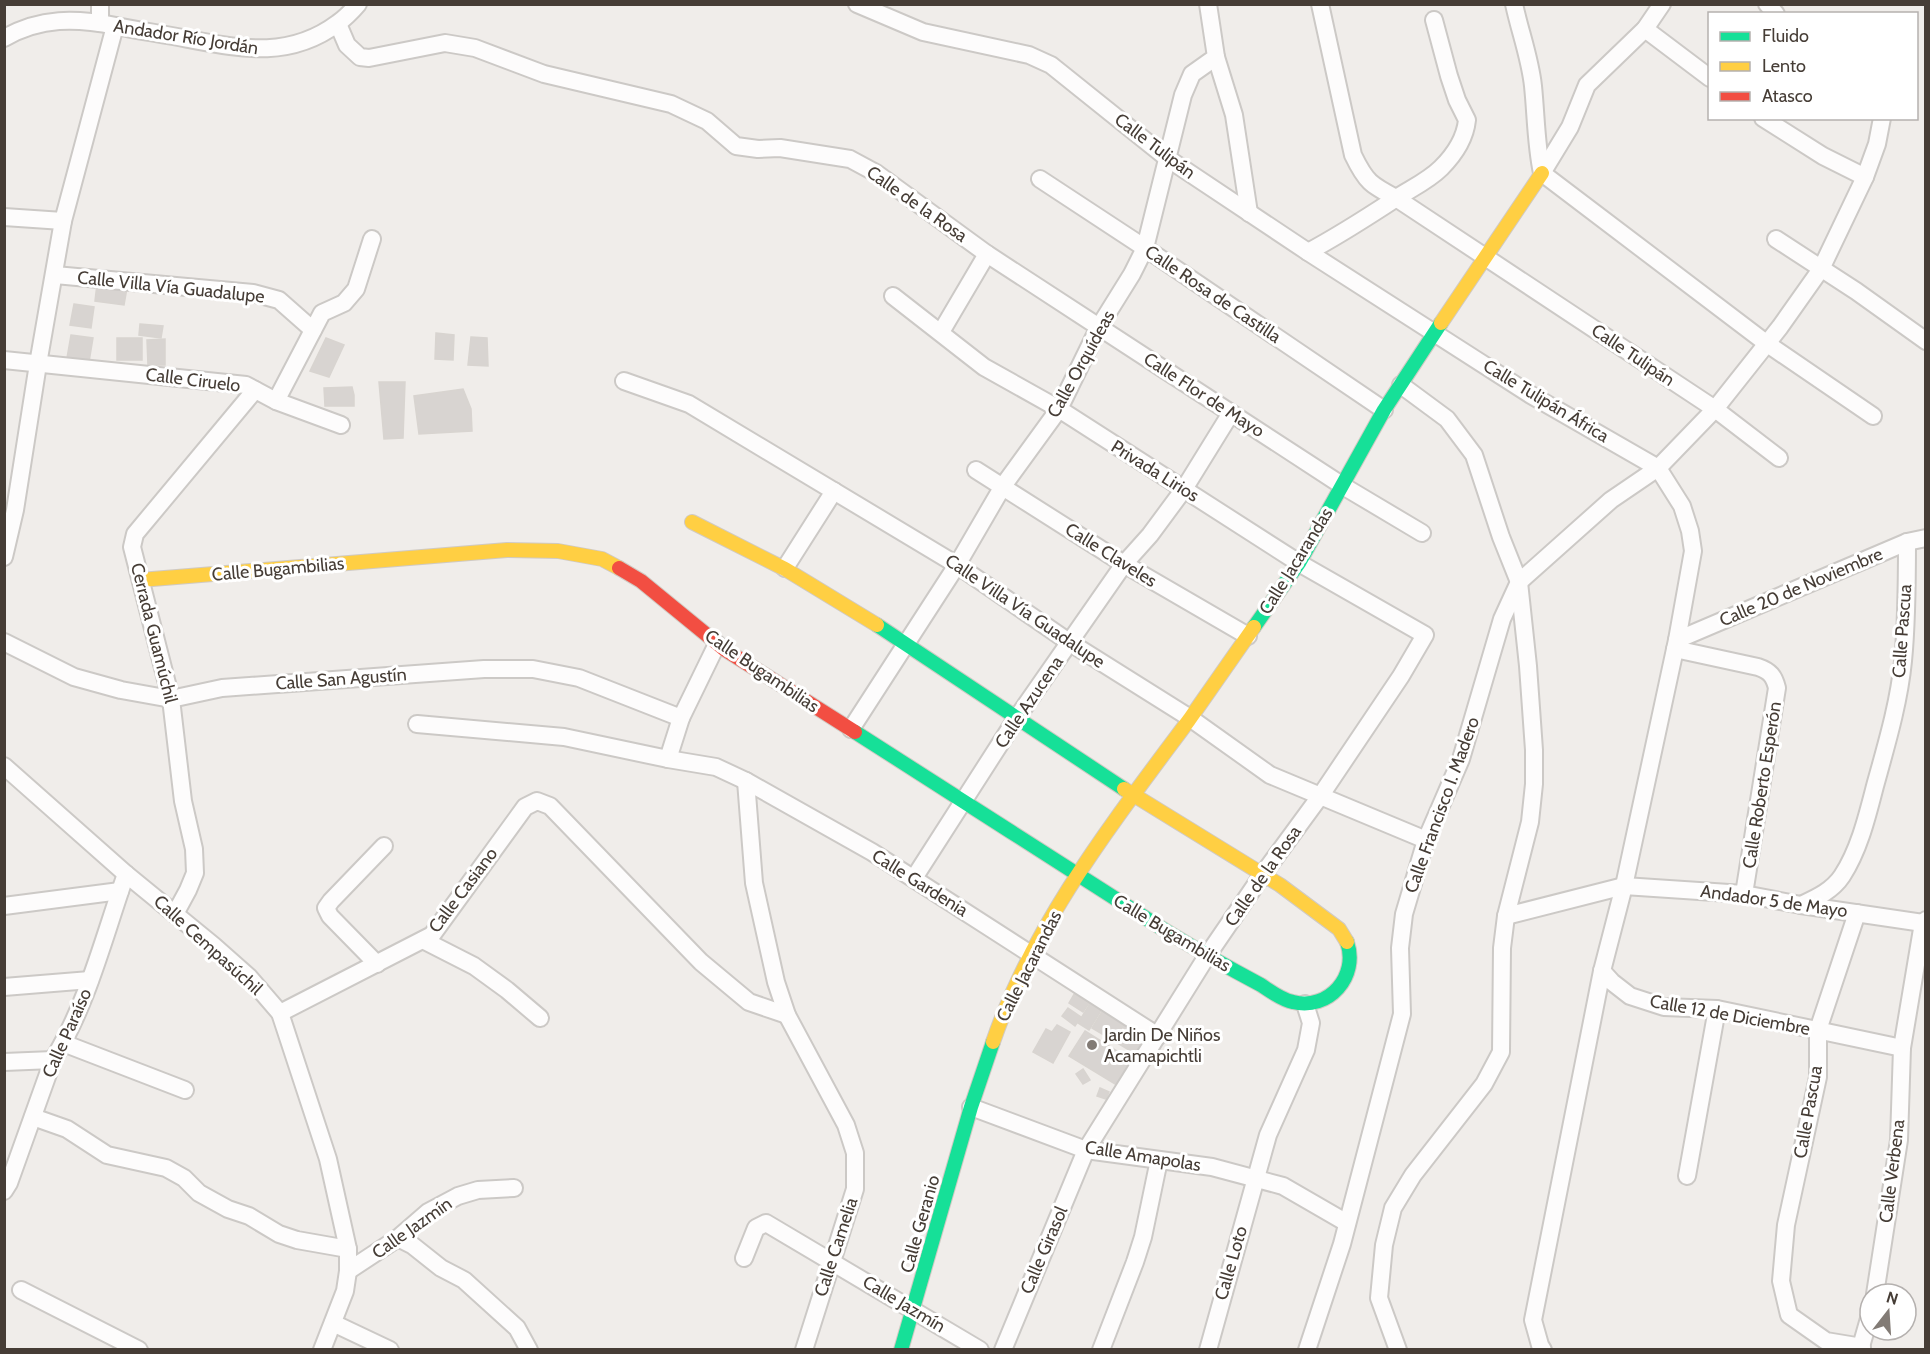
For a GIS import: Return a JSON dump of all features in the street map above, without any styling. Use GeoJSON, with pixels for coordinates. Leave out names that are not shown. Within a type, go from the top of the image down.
{"type":"FeatureCollection","features":[{"type":"Feature","properties":{"kind":"street","name":"Calle Villa Vía Guadalupe"},"geometry":{"type":"LineString","coordinates":[[4,557],[10,507],[63,221],[108,24],[100,4]]}},
{"type":"Feature","properties":{"kind":"street","name":"Andador Río Jordán"},"geometry":{"type":"LineString","coordinates":[[4,38],[15,32],[51,21],[73,19],[235,48],[267,50],[304,41],[338,24],[358,4]]}},
{"type":"Feature","properties":{"kind":"street","name":"Calle Tulipán"},"geometry":{"type":"LineString","coordinates":[[857,4],[923,32],[1029,55],[1051,64],[1167,158],[1435,333]]}},
{"type":"Feature","properties":{"kind":"street"},"geometry":{"type":"LineString","coordinates":[[1208,4],[1216,57],[1234,115],[1249,213]]}},
{"type":"Feature","properties":{"kind":"street","name":"Calle Tulipán"},"geometry":{"type":"LineString","coordinates":[[1320,4],[1353,155],[1363,176],[1373,186],[1396,198],[1483,258],[1714,409],[1779,458]]}},
{"type":"Feature","properties":{"kind":"street"},"geometry":{"type":"LineString","coordinates":[[1514,4],[1533,83],[1542,173],[1766,343],[1873,416]]}},
{"type":"Feature","properties":{"kind":"street","name":"Calle Jacarandas"},"geometry":{"type":"LineString","coordinates":[[971,1107],[996,1034],[1031,953],[1077,875],[1299,563],[1384,410],[1570,128],[1587,85],[1645,30],[1662,4]]}},
{"type":"Feature","properties":{"kind":"street"},"geometry":{"type":"LineString","coordinates":[[1308,252],[1366,219],[1441,169],[1454,153],[1466,130],[1467,120],[1449,76],[1434,20]]}},
{"type":"Feature","properties":{"kind":"street","name":"Calle de la Rosa"},"geometry":{"type":"LineString","coordinates":[[338,24],[347,45],[360,57],[369,58],[445,44],[475,48],[544,74],[671,104],[707,121],[736,146],[758,149],[780,148],[850,159],[876,173],[987,254]]}},
{"type":"Feature","properties":{"kind":"street"},"geometry":{"type":"LineString","coordinates":[[1645,30],[1708,77]]}},
{"type":"Feature","properties":{"kind":"street","name":"Calle Orquídeas"},"geometry":{"type":"LineString","coordinates":[[851,729],[957,565],[1003,486],[1059,409],[1099,327],[1132,274],[1145,248],[1183,95],[1192,74],[1216,57]]}},
{"type":"Feature","properties":{"kind":"street"},"geometry":{"type":"LineString","coordinates":[[1766,120],[1823,156],[1865,177]]}},
{"type":"Feature","properties":{"kind":"street","name":"Calle Francisco I. Madero"},"geometry":{"type":"LineString","coordinates":[[1307,1350],[1342,1244],[1402,1014],[1400,948],[1404,914],[1426,840],[1461,759],[1502,620],[1519,582],[1611,500],[1658,468],[1714,409],[1780,327],[1821,269],[1865,177],[1877,144],[1882,120]]}},
{"type":"Feature","properties":{"kind":"street","name":"Calle Rosa de Castilla"},"geometry":{"type":"LineString","coordinates":[[1040,179],[1384,410]]}},
{"type":"Feature","properties":{"kind":"street"},"geometry":{"type":"LineString","coordinates":[[4,217],[63,221]]}},
{"type":"Feature","properties":{"kind":"street"},"geometry":{"type":"LineString","coordinates":[[276,401],[322,313],[344,303],[356,289],[372,239]]}},
{"type":"Feature","properties":{"kind":"street"},"geometry":{"type":"LineString","coordinates":[[1776,239],[1856,291],[1926,341]]}},
{"type":"Feature","properties":{"kind":"street"},"geometry":{"type":"LineString","coordinates":[[941,332],[987,254]]}},
{"type":"Feature","properties":{"kind":"street","name":"Calle Flor de Mayo"},"geometry":{"type":"LineString","coordinates":[[987,254],[1343,486],[1422,533]]}},
{"type":"Feature","properties":{"kind":"street","name":"Calle Villa Vía Guadalupe"},"geometry":{"type":"LineString","coordinates":[[55,274],[253,293],[279,300],[313,330]]}},
{"type":"Feature","properties":{"kind":"street","name":"Privada Lirios"},"geometry":{"type":"LineString","coordinates":[[893,296],[984,367],[1059,409],[1299,563],[1425,635]]}},
{"type":"Feature","properties":{"kind":"street","name":"Calle Tulipán África"},"geometry":{"type":"LineString","coordinates":[[1435,333],[1531,395],[1658,468]]}},
{"type":"Feature","properties":{"kind":"street","name":"Calle Ciruelo"},"geometry":{"type":"LineString","coordinates":[[4,360],[246,385],[276,401],[341,425]]}},
{"type":"Feature","properties":{"kind":"street","name":"Calle Villa Vía Guadalupe"},"geometry":{"type":"LineString","coordinates":[[624,381],[689,404],[957,565],[1069,642],[1190,718],[1270,775],[1426,840]]}},
{"type":"Feature","properties":{"kind":"street"},"geometry":{"type":"LineString","coordinates":[[1398,1350],[1379,1298],[1384,1245],[1390,1217],[1413,1175],[1484,1084],[1501,1052],[1502,948],[1506,916],[1530,822],[1534,784],[1528,666],[1519,582],[1501,537],[1474,455],[1447,419],[1401,385]]}},
{"type":"Feature","properties":{"kind":"street","name":"Cerrada Guamúchil"},"geometry":{"type":"LineString","coordinates":[[174,914],[195,873],[195,857],[183,801],[171,699],[132,547],[135,534],[255,390]]}},
{"type":"Feature","properties":{"kind":"street","name":"Calle Azucena"},"geometry":{"type":"LineString","coordinates":[[914,878],[1016,719],[1124,564],[1150,535],[1184,489],[1231,413]]}},
{"type":"Feature","properties":{"kind":"street"},"geometry":{"type":"LineString","coordinates":[[1539,1348],[1533,1320],[1602,971],[1624,886],[1676,644],[1693,552],[1690,531],[1682,506],[1658,468]]}},
{"type":"Feature","properties":{"kind":"street","name":"Calle Claveles"},"geometry":{"type":"LineString","coordinates":[[976,470],[1124,564],[1248,636]]}},
{"type":"Feature","properties":{"kind":"street"},"geometry":{"type":"LineString","coordinates":[[785,568],[834,491]]}},
{"type":"Feature","properties":{"kind":"street"},"geometry":{"type":"LineString","coordinates":[[692,522],[785,568],[906,644],[1132,795],[1263,874],[1306,903],[1344,934],[1352,957],[1348,976],[1341,986],[1326,998],[1298,1003],[1311,1023],[1306,1050],[1268,1135],[1257,1178]]}},
{"type":"Feature","properties":{"kind":"street","name":"Calle 20 de Noviembre"},"geometry":{"type":"LineString","coordinates":[[1676,644],[1907,542],[1926,538]]}},
{"type":"Feature","properties":{"kind":"street","name":"Calle Pascua"},"geometry":{"type":"LineString","coordinates":[[1801,905],[1824,894],[1841,878],[1857,848],[1866,818],[1890,732],[1903,663],[1907,599],[1907,542]]}},
{"type":"Feature","properties":{"kind":"street","name":"Calle Bugambilias"},"geometry":{"type":"LineString","coordinates":[[140,580],[507,550],[558,551],[602,559],[640,581],[717,644],[1077,875],[1208,956],[1298,1003]]}},
{"type":"Feature","properties":{"kind":"street","name":"Calle de la Rosa"},"geometry":{"type":"LineString","coordinates":[[1086,1150],[1208,956],[1263,874],[1321,795],[1401,676],[1425,635]]}},
{"type":"Feature","properties":{"kind":"street","name":"Calle San Agustín"},"geometry":{"type":"LineString","coordinates":[[4,642],[74,677],[121,690],[171,699],[222,688],[484,669],[533,669],[579,678],[681,718]]}},
{"type":"Feature","properties":{"kind":"street"},"geometry":{"type":"LineString","coordinates":[[668,759],[681,718],[717,644]]}},
{"type":"Feature","properties":{"kind":"street","name":"Calle Roberto Esperón"},"geometry":{"type":"LineString","coordinates":[[1676,644],[1758,667],[1774,676],[1777,688],[1744,894]]}},
{"type":"Feature","properties":{"kind":"street","name":"Calle Gardenia"},"geometry":{"type":"LineString","coordinates":[[417,724],[564,737],[716,767],[746,780],[872,852],[1158,1036]]}},
{"type":"Feature","properties":{"kind":"street","name":"Calle Cempasúchil"},"geometry":{"type":"LineString","coordinates":[[4,766],[126,874],[249,977],[280,1013],[328,1159],[348,1249],[345,1291],[322,1350]]}},
{"type":"Feature","properties":{"kind":"street","name":"Calle Camelia"},"geometry":{"type":"LineString","coordinates":[[746,780],[754,883],[776,982],[787,1015],[846,1125],[855,1153],[855,1189],[804,1350]]}},
{"type":"Feature","properties":{"kind":"street","name":"Calle Casiano"},"geometry":{"type":"LineString","coordinates":[[280,1013],[432,935],[525,807],[537,801],[550,806],[701,962],[749,1002],[787,1015]]}},
{"type":"Feature","properties":{"kind":"street"},"geometry":{"type":"LineString","coordinates":[[377,964],[330,916],[326,908],[384,846]]}},
{"type":"Feature","properties":{"kind":"street","name":"Calle Paraíso"},"geometry":{"type":"LineString","coordinates":[[4,1191],[9,1184],[53,1060],[63,1043],[90,980],[126,874]]}},
{"type":"Feature","properties":{"kind":"street","name":"Andador 5 de Mayo"},"geometry":{"type":"LineString","coordinates":[[1506,916],[1624,886],[1744,894],[1801,905],[1924,922]]}},
{"type":"Feature","properties":{"kind":"street"},"geometry":{"type":"LineString","coordinates":[[4,906],[120,891]]}},
{"type":"Feature","properties":{"kind":"street","name":"Calle Pascua"},"geometry":{"type":"LineString","coordinates":[[1857,913],[1818,1030],[1818,1077],[1786,1226],[1781,1281],[1789,1315],[1826,1341],[1861,1348]]}},
{"type":"Feature","properties":{"kind":"street"},"geometry":{"type":"LineString","coordinates":[[1902,1048],[1924,922]]}},
{"type":"Feature","properties":{"kind":"street"},"geometry":{"type":"LineString","coordinates":[[423,940],[474,966],[540,1018]]}},
{"type":"Feature","properties":{"kind":"street","name":"Calle 12 de Diciembre"},"geometry":{"type":"LineString","coordinates":[[1602,971],[1630,996],[1664,1007],[1717,1009],[1902,1048]]}},
{"type":"Feature","properties":{"kind":"street"},"geometry":{"type":"LineString","coordinates":[[4,987],[90,980]]}},
{"type":"Feature","properties":{"kind":"street"},"geometry":{"type":"LineString","coordinates":[[1687,1176],[1717,1009]]}},
{"type":"Feature","properties":{"kind":"street"},"geometry":{"type":"LineString","coordinates":[[63,1043],[185,1090]]}},
{"type":"Feature","properties":{"kind":"street","name":"Calle Verbena"},"geometry":{"type":"LineString","coordinates":[[1877,1282],[1899,1140],[1902,1048]]}},
{"type":"Feature","properties":{"kind":"street"},"geometry":{"type":"LineString","coordinates":[[4,1062],[53,1060]]}},
{"type":"Feature","properties":{"kind":"street","name":"Calle Amapolas"},"geometry":{"type":"LineString","coordinates":[[971,1107],[1086,1150],[1212,1167],[1283,1186],[1347,1223]]}},
{"type":"Feature","properties":{"kind":"street","name":"Calle Geranio"},"geometry":{"type":"LineString","coordinates":[[901,1350],[971,1107]]}},
{"type":"Feature","properties":{"kind":"street"},"geometry":{"type":"LineString","coordinates":[[33,1117],[67,1129],[107,1155],[166,1168],[184,1178],[199,1193],[228,1209],[249,1216],[279,1234],[297,1240],[348,1249]]}},
{"type":"Feature","properties":{"kind":"street","name":"Calle Girasol"},"geometry":{"type":"LineString","coordinates":[[1003,1350],[1086,1150]]}},
{"type":"Feature","properties":{"kind":"street"},"geometry":{"type":"LineString","coordinates":[[1101,1350],[1136,1262],[1158,1160]]}},
{"type":"Feature","properties":{"kind":"street","name":"Calle Loto"},"geometry":{"type":"LineString","coordinates":[[1208,1350],[1234,1251],[1257,1178]]}},
{"type":"Feature","properties":{"kind":"street","name":"Calle Jazmín"},"geometry":{"type":"LineString","coordinates":[[348,1271],[398,1238],[428,1212],[458,1196],[478,1190],[514,1188]]}},
{"type":"Feature","properties":{"kind":"street","name":"Calle Jazmín"},"geometry":{"type":"LineString","coordinates":[[744,1258],[756,1228],[766,1223],[980,1350]]}},
{"type":"Feature","properties":{"kind":"street"},"geometry":{"type":"LineString","coordinates":[[398,1238],[412,1245],[441,1268],[464,1280],[517,1328],[529,1350]]}},
{"type":"Feature","properties":{"kind":"street"},"geometry":{"type":"LineString","coordinates":[[21,1290],[139,1350]]}},
{"type":"Feature","properties":{"kind":"street"},"geometry":{"type":"LineString","coordinates":[[333,1323],[390,1350]]}},
{"type":"Feature","properties":{"kind":"building"},"geometry":{"type":"Polygon","coordinates":[[[97,284],[127,288],[124,305],[95,301],[97,284]]]}},
{"type":"Feature","properties":{"kind":"building"},"geometry":{"type":"Polygon","coordinates":[[[74,304],[94,307],[91,328],[70,325],[74,304]]]}},
{"type":"Feature","properties":{"kind":"building"},"geometry":{"type":"Polygon","coordinates":[[[140,324],[163,326],[161,338],[139,335],[140,324]]]}},
{"type":"Feature","properties":{"kind":"building"},"geometry":{"type":"Polygon","coordinates":[[[436,333],[454,335],[453,360],[435,359],[436,333]]]}},
{"type":"Feature","properties":{"kind":"building"},"geometry":{"type":"Polygon","coordinates":[[[71,335],[93,338],[89,362],[67,358],[71,335]]]}},
{"type":"Feature","properties":{"kind":"building"},"geometry":{"type":"Polygon","coordinates":[[[471,337],[487,338],[488,366],[468,365],[471,337]]]}},
{"type":"Feature","properties":{"kind":"building"},"geometry":{"type":"Polygon","coordinates":[[[117,338],[142,338],[142,360],[117,360],[117,338]]]}},
{"type":"Feature","properties":{"kind":"building"},"geometry":{"type":"Polygon","coordinates":[[[326,338],[344,345],[329,377],[310,371],[326,338]]]}},
{"type":"Feature","properties":{"kind":"building"},"geometry":{"type":"Polygon","coordinates":[[[165,339],[165,365],[148,365],[147,340],[165,339]]]}},
{"type":"Feature","properties":{"kind":"building"},"geometry":{"type":"Polygon","coordinates":[[[379,382],[405,382],[403,438],[384,439],[379,382]]]}},
{"type":"Feature","properties":{"kind":"building"},"geometry":{"type":"Polygon","coordinates":[[[352,387],[354,406],[325,406],[324,388],[352,387]]]}},
{"type":"Feature","properties":{"kind":"building"},"geometry":{"type":"Polygon","coordinates":[[[463,389],[471,409],[472,431],[419,434],[414,396],[463,389]]]}},
{"type":"Feature","properties":{"kind":"building"},"geometry":{"type":"Polygon","coordinates":[[[1076,991],[1091,1000],[1083,1012],[1069,1003],[1076,991]]]}},
{"type":"Feature","properties":{"kind":"building"},"geometry":{"type":"Polygon","coordinates":[[[1091,1002],[1102,1009],[1089,1030],[1078,1023],[1091,1002]]]}},
{"type":"Feature","properties":{"kind":"building"},"geometry":{"type":"Polygon","coordinates":[[[1068,1008],[1081,1017],[1075,1026],[1062,1016],[1068,1008]]]}},
{"type":"Feature","properties":{"kind":"building"},"geometry":{"type":"Polygon","coordinates":[[[1103,1010],[1149,1038],[1139,1056],[1092,1028],[1103,1010]]]}},
{"type":"Feature","properties":{"kind":"building"},"geometry":{"type":"Polygon","coordinates":[[[1057,1025],[1070,1032],[1053,1063],[1033,1052],[1046,1029],[1052,1032],[1057,1025]]]}},
{"type":"Feature","properties":{"kind":"building"},"geometry":{"type":"Polygon","coordinates":[[[1085,1031],[1136,1063],[1120,1087],[1069,1056],[1085,1031]]]}},
{"type":"Feature","properties":{"kind":"building"},"geometry":{"type":"Polygon","coordinates":[[[1083,1069],[1090,1080],[1083,1084],[1076,1074],[1083,1069]]]}},
{"type":"Feature","properties":{"kind":"building"},"geometry":{"type":"Polygon","coordinates":[[[1100,1088],[1109,1092],[1106,1099],[1097,1096],[1100,1088]]]}},
{"type":"Feature","properties":{"kind":"traffic: fast"},"geometry":{"type":"LineString","coordinates":[[1254,627],[1299,563],[1384,410],[1441,323]]}},
{"type":"Feature","properties":{"kind":"traffic: fast"},"geometry":{"type":"LineString","coordinates":[[877,625],[1124,789]]}},
{"type":"Feature","properties":{"kind":"traffic: fast"},"geometry":{"type":"LineString","coordinates":[[855,732],[1166,931],[1285,999],[1306,1003],[1318,1001],[1329,996],[1338,988],[1349,967],[1350,955],[1347,942]]}},
{"type":"Feature","properties":{"kind":"traffic: fast"},"geometry":{"type":"LineString","coordinates":[[901,1350],[971,1107],[993,1042]]}},
{"type":"Feature","properties":{"kind":"traffic: slow"},"geometry":{"type":"LineString","coordinates":[[1441,323],[1542,173]]}},
{"type":"Feature","properties":{"kind":"traffic: slow"},"geometry":{"type":"LineString","coordinates":[[692,522],[785,569],[877,625]]}},
{"type":"Feature","properties":{"kind":"traffic: slow"},"geometry":{"type":"LineString","coordinates":[[140,580],[507,550],[558,551],[602,559],[619,568]]}},
{"type":"Feature","properties":{"kind":"traffic: slow"},"geometry":{"type":"LineString","coordinates":[[993,1042],[1030,955],[1078,874],[1254,627]]}},
{"type":"Feature","properties":{"kind":"traffic: slow"},"geometry":{"type":"LineString","coordinates":[[1124,789],[1280,885],[1339,929],[1347,942]]}},
{"type":"Feature","properties":{"kind":"traffic: jam"},"geometry":{"type":"LineString","coordinates":[[619,568],[641,581],[724,649],[855,732]]}},
{"type":"Feature","properties":{"kind":"place","name":"Jardin De Niños Acamapichtli"},"geometry":{"type":"Point","coordinates":[1092,1045]}}]}
